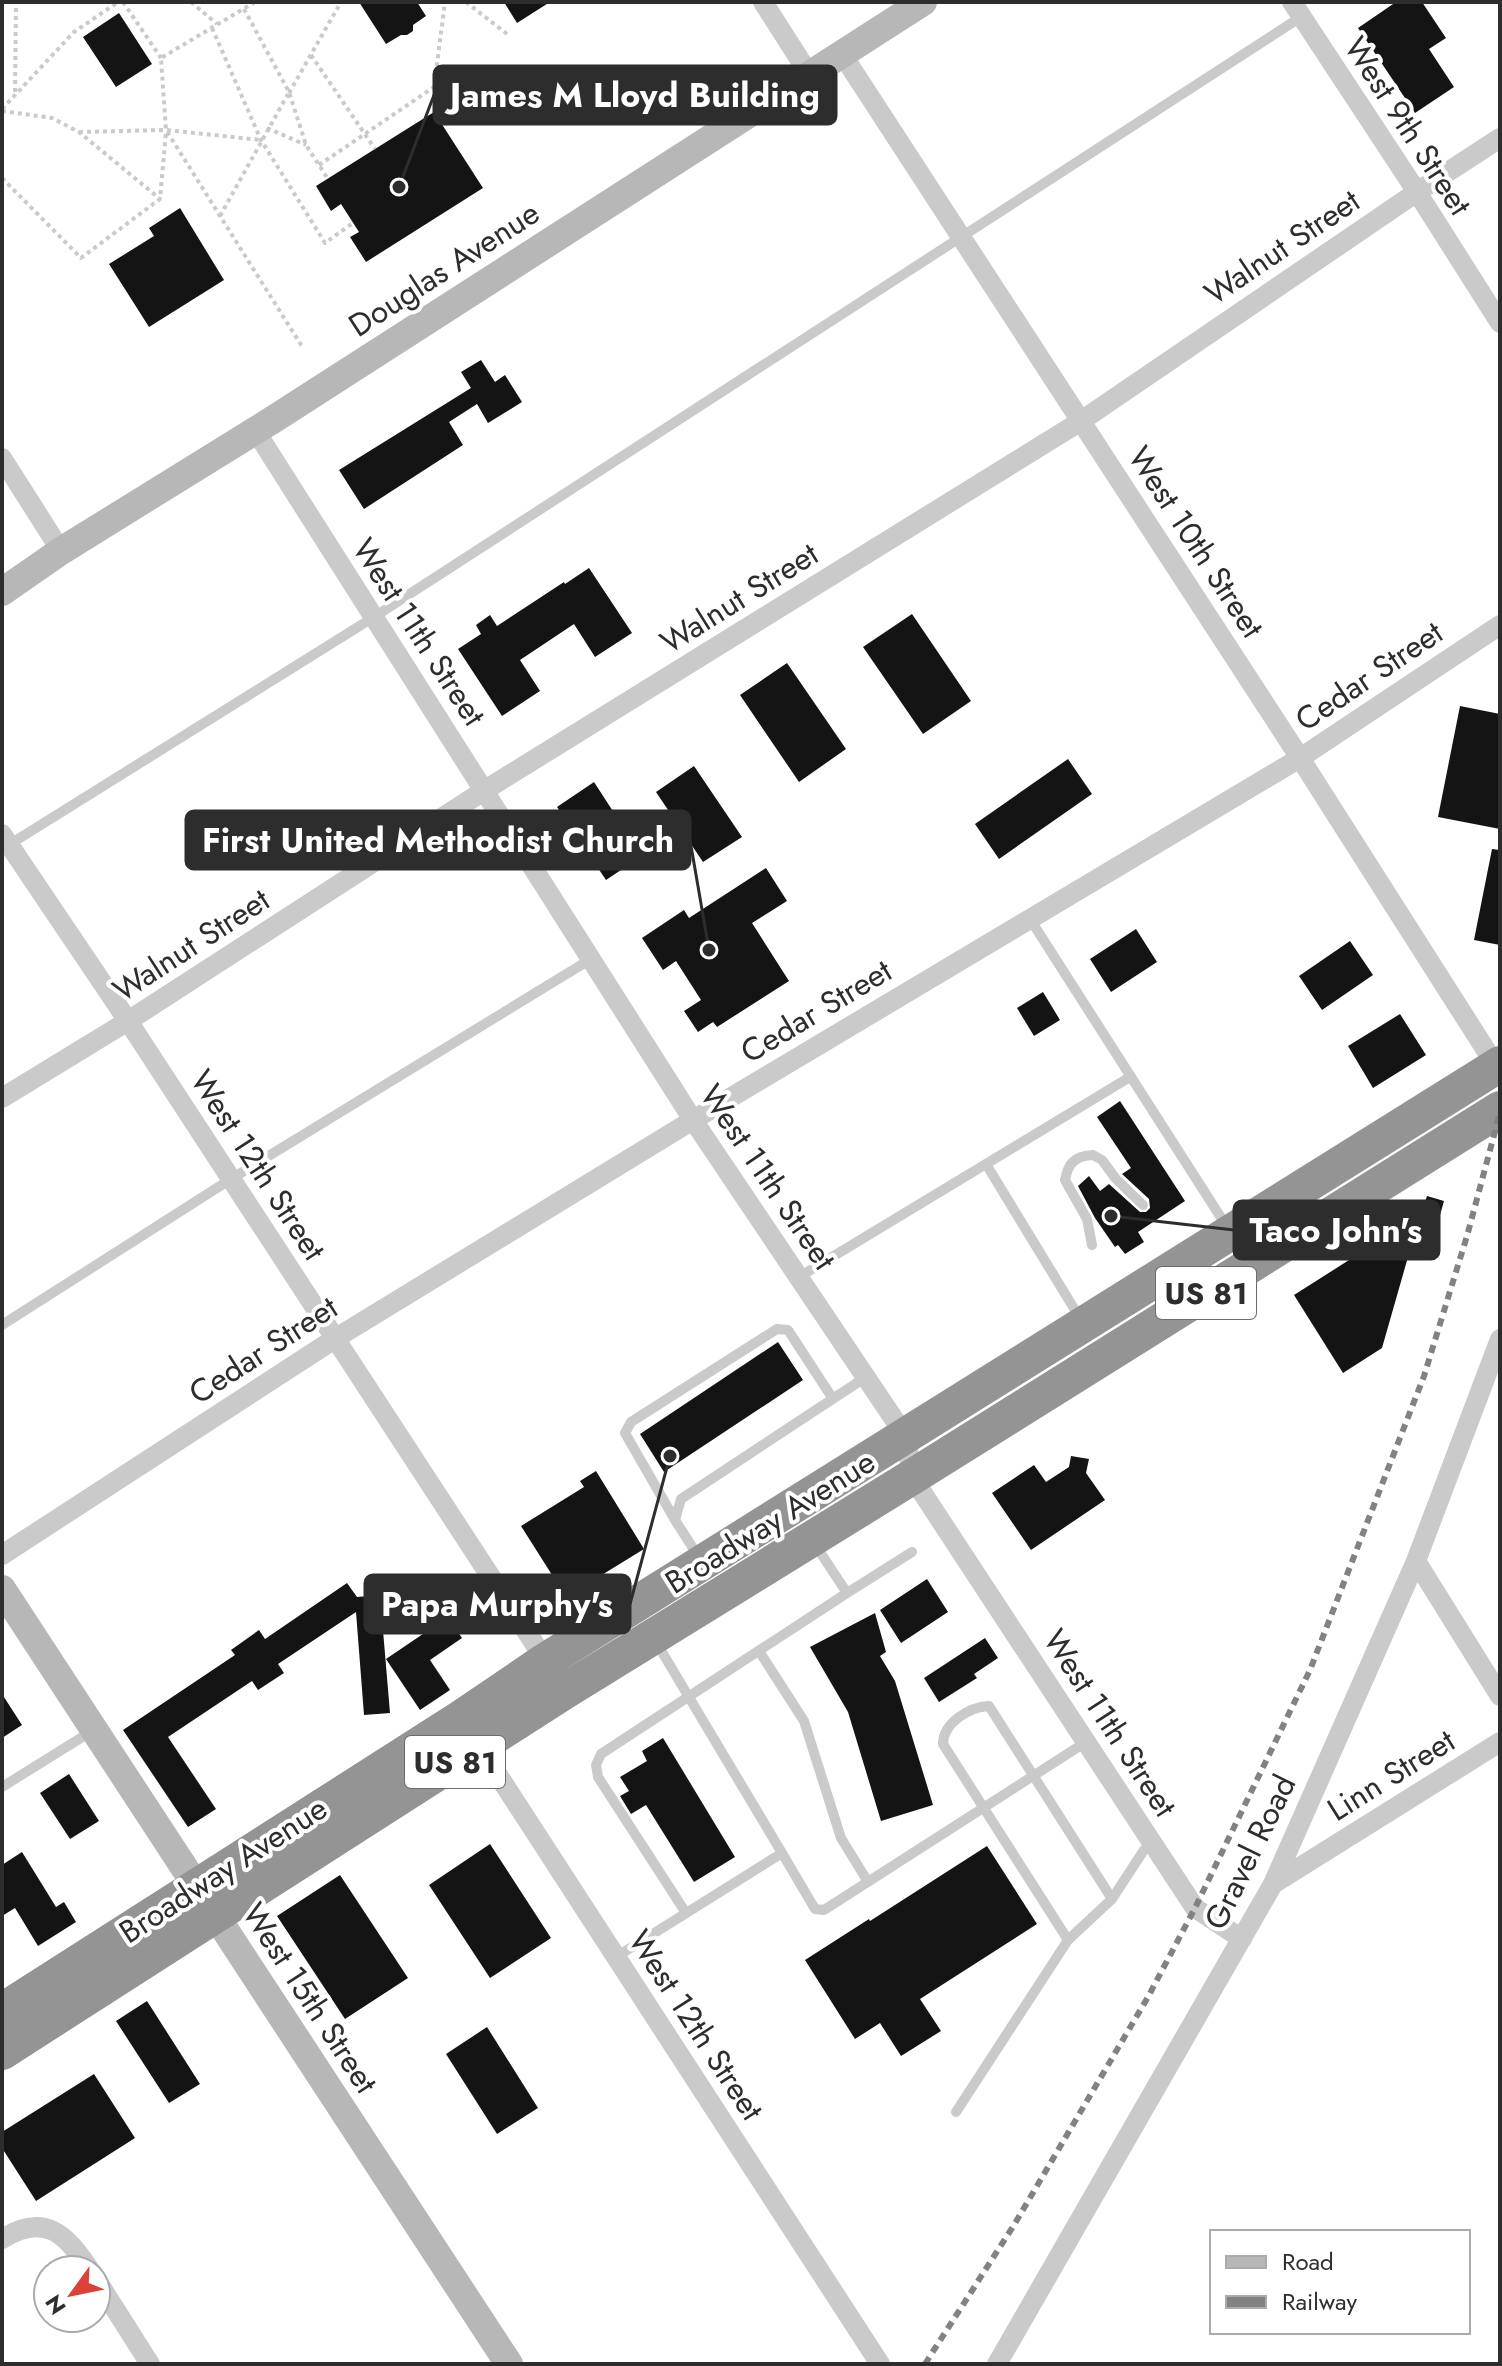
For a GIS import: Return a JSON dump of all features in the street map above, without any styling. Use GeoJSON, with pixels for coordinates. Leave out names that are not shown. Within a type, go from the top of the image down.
{"type":"FeatureCollection","features":[{"type":"Feature","properties":{"kind":"highway","name":"Broadway Avenue"},"geometry":{"type":"LineString","coordinates":[[2,2052],[206,1902],[470,1732],[565,1691],[643,1622],[801,1524],[906,1437],[1498,1065]]}},
{"type":"Feature","properties":{"kind":"highway","name":"Broadway Avenue"},"geometry":{"type":"LineString","coordinates":[[801,1524],[912,1477],[1500,1109]]}},
{"type":"Feature","properties":{"kind":"highway","name":"Broadway Avenue"},"geometry":{"type":"LineString","coordinates":[[470,1732],[545,1661],[643,1622]]}},
{"type":"Feature","properties":{"kind":"highway","name":"Broadway Avenue"},"geometry":{"type":"LineString","coordinates":[[2,2011],[206,1902]]}},
{"type":"Feature","properties":{"kind":"street"},"geometry":{"type":"LineString","coordinates":[[763,2],[809,74]]}},
{"type":"Feature","properties":{"kind":"street","name":"Douglas Avenue"},"geometry":{"type":"LineString","coordinates":[[2,592],[61,551],[923,2]]}},
{"type":"Feature","properties":{"kind":"street","name":"West 9th Street"},"geometry":{"type":"LineString","coordinates":[[1296,10],[1500,323]]}},
{"type":"Feature","properties":{"kind":"street","name":"West 10th Street"},"geometry":{"type":"LineString","coordinates":[[842,54],[1498,1065]]}},
{"type":"Feature","properties":{"kind":"street","name":"Walnut Street"},"geometry":{"type":"LineString","coordinates":[[2,1098],[128,1021],[485,790],[1081,421],[1500,138]]}},
{"type":"Feature","properties":{"kind":"street","name":"West 11th Street"},"geometry":{"type":"LineString","coordinates":[[255,430],[693,1120],[906,1437],[912,1477],[1195,1908],[1242,1939]]}},
{"type":"Feature","properties":{"kind":"street"},"geometry":{"type":"LineString","coordinates":[[2,458],[61,551]]}},
{"type":"Feature","properties":{"kind":"street","name":"Cedar Street"},"geometry":{"type":"LineString","coordinates":[[2,1555],[336,1338],[693,1120],[1300,758],[1500,625]]}},
{"type":"Feature","properties":{"kind":"street","name":"West 12th Street"},"geometry":{"type":"LineString","coordinates":[[4,842],[128,1021],[565,1691]]}},
{"type":"Feature","properties":{"kind":"street","name":"Gravel Road"},"geometry":{"type":"LineString","coordinates":[[997,2364],[1273,1884],[1416,1561],[1500,1339]]}},
{"type":"Feature","properties":{"kind":"street"},"geometry":{"type":"LineString","coordinates":[[1416,1561],[1500,1696]]}},
{"type":"Feature","properties":{"kind":"street","name":"West 15th Street"},"geometry":{"type":"LineString","coordinates":[[2,1589],[509,2364]]}},
{"type":"Feature","properties":{"kind":"street","name":"West 12th Street"},"geometry":{"type":"LineString","coordinates":[[470,1732],[880,2364]]}},
{"type":"Feature","properties":{"kind":"street","name":"Linn Street"},"geometry":{"type":"LineString","coordinates":[[1273,1884],[1500,1742]]}},
{"type":"Feature","properties":{"kind":"street"},"geometry":{"type":"LineString","coordinates":[[2,2239],[16,2230],[34,2225],[47,2227],[63,2236],[79,2254]]}},
{"type":"Feature","properties":{"kind":"street"},"geometry":{"type":"LineString","coordinates":[[112,2304],[150,2364]]}},
{"type":"Feature","properties":{"kind":"lane"},"geometry":{"type":"LineString","coordinates":[[4,842],[374,617],[961,236],[1296,10]]}},
{"type":"Feature","properties":{"kind":"lane"},"geometry":{"type":"LineString","coordinates":[[1030,919],[1231,1232]]}},
{"type":"Feature","properties":{"kind":"lane"},"geometry":{"type":"LineString","coordinates":[[2,1325],[231,1179],[591,958]]}},
{"type":"Feature","properties":{"kind":"lane"},"geometry":{"type":"LineString","coordinates":[[799,1277],[1130,1077]]}},
{"type":"Feature","properties":{"kind":"lane"},"geometry":{"type":"LineString","coordinates":[[1092,1245],[1087,1219],[1065,1180],[1067,1168],[1073,1160],[1093,1155],[1102,1160],[1116,1179],[1143,1205]]}},
{"type":"Feature","properties":{"kind":"lane"},"geometry":{"type":"LineString","coordinates":[[986,1164],[1084,1325]]}},
{"type":"Feature","properties":{"kind":"lane"},"geometry":{"type":"LineString","coordinates":[[712,1579],[625,1433],[631,1422],[777,1329],[788,1330],[833,1399]]}},
{"type":"Feature","properties":{"kind":"lane"},"geometry":{"type":"LineString","coordinates":[[675,1520],[681,1499],[866,1377]]}},
{"type":"Feature","properties":{"kind":"lane"},"geometry":{"type":"LineString","coordinates":[[801,1524],[847,1593]]}},
{"type":"Feature","properties":{"kind":"lane"},"geometry":{"type":"LineString","coordinates":[[686,1913],[598,1777],[596,1765],[601,1754],[912,1552]]}},
{"type":"Feature","properties":{"kind":"lane"},"geometry":{"type":"LineString","coordinates":[[643,1622],[815,1909],[824,1910],[1086,1742]]}},
{"type":"Feature","properties":{"kind":"lane"},"geometry":{"type":"LineString","coordinates":[[759,1651],[804,1721],[841,1838],[868,1882]]}},
{"type":"Feature","properties":{"kind":"lane"},"geometry":{"type":"LineString","coordinates":[[1068,1940],[943,1744],[943,1734],[948,1726],[977,1707],[989,1706],[1112,1899]]}},
{"type":"Feature","properties":{"kind":"lane"},"geometry":{"type":"LineString","coordinates":[[2,1787],[94,1730]]}},
{"type":"Feature","properties":{"kind":"lane"},"geometry":{"type":"LineString","coordinates":[[956,2112],[1068,1940],[1112,1899],[1144,1850],[1153,1844]]}},
{"type":"Feature","properties":{"kind":"lane"},"geometry":{"type":"LineString","coordinates":[[616,1957],[782,1853]]}},
{"type":"Feature","properties":{"kind":"path"},"geometry":{"type":"LineString","coordinates":[[15,95],[16,2]]}},
{"type":"Feature","properties":{"kind":"path"},"geometry":{"type":"LineString","coordinates":[[2,110],[74,32],[121,2],[161,58],[166,130],[160,199],[81,258],[2,178]]}},
{"type":"Feature","properties":{"kind":"path"},"geometry":{"type":"LineString","coordinates":[[191,2],[218,24]]}},
{"type":"Feature","properties":{"kind":"path"},"geometry":{"type":"LineString","coordinates":[[161,58],[255,2]]}},
{"type":"Feature","properties":{"kind":"path"},"geometry":{"type":"LineString","coordinates":[[220,216],[341,2]]}},
{"type":"Feature","properties":{"kind":"path"},"geometry":{"type":"LineString","coordinates":[[319,165],[434,87],[445,2]]}},
{"type":"Feature","properties":{"kind":"path"},"geometry":{"type":"LineString","coordinates":[[466,2],[507,34]]}},
{"type":"Feature","properties":{"kind":"path"},"geometry":{"type":"LineString","coordinates":[[244,9],[289,92],[306,145],[328,179]]}},
{"type":"Feature","properties":{"kind":"path"},"geometry":{"type":"LineString","coordinates":[[212,28],[261,140],[325,243],[353,223]]}},
{"type":"Feature","properties":{"kind":"path"},"geometry":{"type":"LineString","coordinates":[[311,55],[375,149]]}},
{"type":"Feature","properties":{"kind":"path"},"geometry":{"type":"LineString","coordinates":[[2,110],[52,118],[79,132],[160,199]]}},
{"type":"Feature","properties":{"kind":"path"},"geometry":{"type":"LineString","coordinates":[[267,128],[306,145]]}},
{"type":"Feature","properties":{"kind":"path"},"geometry":{"type":"LineString","coordinates":[[166,130],[303,348]]}},
{"type":"Feature","properties":{"kind":"path"},"geometry":{"type":"LineString","coordinates":[[79,132],[166,130],[261,140]]}},
{"type":"Feature","properties":{"kind":"building"},"geometry":{"type":"Polygon","coordinates":[[[359,2],[417,2],[426,16],[413,25],[413,31],[386,44],[359,2]]]}},
{"type":"Feature","properties":{"kind":"building"},"geometry":{"type":"Polygon","coordinates":[[[504,2],[550,2],[517,23],[504,2]]]}},
{"type":"Feature","properties":{"kind":"building"},"geometry":{"type":"Polygon","coordinates":[[[1396,2],[1422,2],[1446,38],[1429,49],[1454,87],[1415,113],[1358,28],[1396,2]]]}},
{"type":"Feature","properties":{"kind":"building"},"geometry":{"type":"Polygon","coordinates":[[[119,13],[152,64],[116,87],[83,37],[119,13]]]}},
{"type":"Feature","properties":{"kind":"building"},"geometry":{"type":"Polygon","coordinates":[[[434,112],[483,188],[366,262],[350,237],[359,232],[341,204],[331,211],[316,186],[434,112]]]}},
{"type":"Feature","properties":{"kind":"building"},"geometry":{"type":"Polygon","coordinates":[[[180,208],[224,280],[149,327],[109,264],[154,236],[149,228],[180,208]]]}},
{"type":"Feature","properties":{"kind":"building"},"geometry":{"type":"Polygon","coordinates":[[[481,360],[495,382],[505,375],[522,402],[488,423],[477,404],[449,422],[463,445],[364,509],[339,470],[471,388],[461,372],[481,360]]]}},
{"type":"Feature","properties":{"kind":"building"},"geometry":{"type":"Polygon","coordinates":[[[589,568],[632,633],[595,657],[574,624],[520,660],[540,691],[502,716],[458,649],[481,634],[476,625],[490,615],[497,626],[589,568]]]}},
{"type":"Feature","properties":{"kind":"building"},"geometry":{"type":"Polygon","coordinates":[[[912,614],[971,701],[923,734],[863,647],[912,614]]]}},
{"type":"Feature","properties":{"kind":"building"},"geometry":{"type":"Polygon","coordinates":[[[787,663],[846,749],[799,782],[740,695],[787,663]]]}},
{"type":"Feature","properties":{"kind":"building"},"geometry":{"type":"Polygon","coordinates":[[[1460,706],[1500,714],[1500,829],[1438,817],[1460,706]]]}},
{"type":"Feature","properties":{"kind":"building"},"geometry":{"type":"Polygon","coordinates":[[[1068,759],[1092,794],[999,859],[975,824],[1068,759]]]}},
{"type":"Feature","properties":{"kind":"building"},"geometry":{"type":"Polygon","coordinates":[[[694,766],[742,837],[703,862],[656,792],[694,766]]]}},
{"type":"Feature","properties":{"kind":"building"},"geometry":{"type":"Polygon","coordinates":[[[594,782],[642,856],[606,880],[557,807],[594,782]]]}},
{"type":"Feature","properties":{"kind":"building"},"geometry":{"type":"Polygon","coordinates":[[[1492,849],[1500,850],[1500,945],[1474,940],[1492,849]]]}},
{"type":"Feature","properties":{"kind":"building"},"geometry":{"type":"Polygon","coordinates":[[[766,868],[787,901],[752,923],[789,981],[717,1027],[713,1022],[698,1032],[684,1011],[701,1000],[676,961],[663,970],[642,938],[684,910],[689,918],[766,868]]]}},
{"type":"Feature","properties":{"kind":"building"},"geometry":{"type":"Polygon","coordinates":[[[1136,929],[1157,962],[1111,992],[1090,959],[1136,929]]]}},
{"type":"Feature","properties":{"kind":"building"},"geometry":{"type":"Polygon","coordinates":[[[1350,941],[1373,975],[1322,1010],[1299,976],[1350,941]]]}},
{"type":"Feature","properties":{"kind":"building"},"geometry":{"type":"Polygon","coordinates":[[[1043,992],[1060,1020],[1034,1036],[1017,1008],[1043,992]]]}},
{"type":"Feature","properties":{"kind":"building"},"geometry":{"type":"Polygon","coordinates":[[[1400,1014],[1426,1055],[1373,1088],[1348,1046],[1400,1014]]]}},
{"type":"Feature","properties":{"kind":"building"},"geometry":{"type":"Polygon","coordinates":[[[1120,1101],[1185,1201],[1138,1232],[1144,1242],[1125,1254],[1118,1245],[1115,1247],[1078,1186],[1089,1176],[1100,1191],[1109,1184],[1140,1212],[1150,1208],[1149,1199],[1122,1174],[1131,1168],[1097,1117],[1120,1101]]]}},
{"type":"Feature","properties":{"kind":"building"},"geometry":{"type":"Polygon","coordinates":[[[1427,1196],[1444,1201],[1436,1229],[1418,1223],[1427,1196]]]}},
{"type":"Feature","properties":{"kind":"building"},"geometry":{"type":"Polygon","coordinates":[[[1420,1215],[1382,1348],[1343,1373],[1294,1295],[1420,1215]]]}},
{"type":"Feature","properties":{"kind":"building"},"geometry":{"type":"Polygon","coordinates":[[[778,1342],[803,1380],[664,1472],[640,1434],[778,1342]]]}},
{"type":"Feature","properties":{"kind":"building"},"geometry":{"type":"Polygon","coordinates":[[[1071,1456],[1089,1459],[1086,1473],[1105,1500],[1031,1550],[992,1493],[1034,1465],[1046,1482],[1069,1467],[1071,1456]]]}},
{"type":"Feature","properties":{"kind":"building"},"geometry":{"type":"Polygon","coordinates":[[[596,1471],[644,1549],[566,1597],[521,1526],[584,1487],[580,1481],[596,1471]]]}},
{"type":"Feature","properties":{"kind":"building"},"geometry":{"type":"Polygon","coordinates":[[[927,1579],[948,1612],[901,1643],[880,1610],[927,1579]]]}},
{"type":"Feature","properties":{"kind":"building"},"geometry":{"type":"Polygon","coordinates":[[[347,1583],[357,1597],[380,1595],[390,1713],[364,1715],[356,1612],[278,1664],[284,1673],[258,1690],[252,1681],[168,1737],[216,1809],[188,1827],[123,1730],[235,1655],[231,1650],[259,1630],[265,1639],[347,1583]]]}},
{"type":"Feature","properties":{"kind":"building"},"geometry":{"type":"Polygon","coordinates":[[[875,1613],[886,1652],[880,1656],[895,1681],[933,1805],[881,1821],[848,1712],[810,1647],[875,1613]]]}},
{"type":"Feature","properties":{"kind":"building"},"geometry":{"type":"Polygon","coordinates":[[[448,1617],[462,1638],[430,1660],[450,1690],[420,1710],[386,1659],[448,1617]]]}},
{"type":"Feature","properties":{"kind":"building"},"geometry":{"type":"Polygon","coordinates":[[[985,1638],[998,1658],[974,1674],[977,1678],[939,1702],[924,1678],[985,1638]]]}},
{"type":"Feature","properties":{"kind":"building"},"geometry":{"type":"Polygon","coordinates":[[[2,1694],[22,1725],[2,1738],[2,1694]]]}},
{"type":"Feature","properties":{"kind":"building"},"geometry":{"type":"Polygon","coordinates":[[[663,1738],[735,1857],[694,1882],[646,1805],[631,1814],[620,1796],[629,1791],[620,1777],[647,1761],[642,1751],[663,1738]]]}},
{"type":"Feature","properties":{"kind":"building"},"geometry":{"type":"Polygon","coordinates":[[[69,1774],[99,1821],[70,1839],[40,1793],[69,1774]]]}},
{"type":"Feature","properties":{"kind":"building"},"geometry":{"type":"Polygon","coordinates":[[[490,1844],[551,1938],[490,1978],[429,1885],[490,1844]]]}},
{"type":"Feature","properties":{"kind":"building"},"geometry":{"type":"Polygon","coordinates":[[[987,1846],[1037,1924],[920,1999],[941,2031],[901,2056],[880,2023],[855,2039],[805,1960],[987,1846]]]}},
{"type":"Feature","properties":{"kind":"building"},"geometry":{"type":"Polygon","coordinates":[[[22,1852],[56,1907],[64,1902],[76,1922],[38,1946],[15,1908],[2,1916],[2,1865],[22,1852]]]}},
{"type":"Feature","properties":{"kind":"building"},"geometry":{"type":"Polygon","coordinates":[[[340,1875],[408,1978],[345,2019],[277,1916],[340,1875]]]}},
{"type":"Feature","properties":{"kind":"building"},"geometry":{"type":"Polygon","coordinates":[[[147,2001],[200,2084],[169,2103],[116,2021],[147,2001]]]}},
{"type":"Feature","properties":{"kind":"building"},"geometry":{"type":"Polygon","coordinates":[[[487,2027],[538,2108],[497,2134],[446,2054],[487,2027]]]}},
{"type":"Feature","properties":{"kind":"building"},"geometry":{"type":"Polygon","coordinates":[[[94,2074],[135,2138],[36,2201],[2,2148],[2,2132],[94,2074]]]}},
{"type":"Feature","properties":{"kind":"railway"},"geometry":{"type":"LineString","coordinates":[[925,2364],[1014,2225],[1148,1997],[1195,1908],[1310,1670],[1424,1376],[1467,1236],[1500,1113]]}},
{"type":"Feature","properties":{"kind":"place","name":"James M Lloyd Building"},"geometry":{"type":"Point","coordinates":[399,187]}},
{"type":"Feature","properties":{"kind":"place","name":"First United Methodist Church"},"geometry":{"type":"Point","coordinates":[709,950]}},
{"type":"Feature","properties":{"kind":"place","name":"Taco John's"},"geometry":{"type":"Point","coordinates":[1111,1216]}},
{"type":"Feature","properties":{"kind":"place","name":"Papa Murphy's"},"geometry":{"type":"Point","coordinates":[670,1456]}}]}
